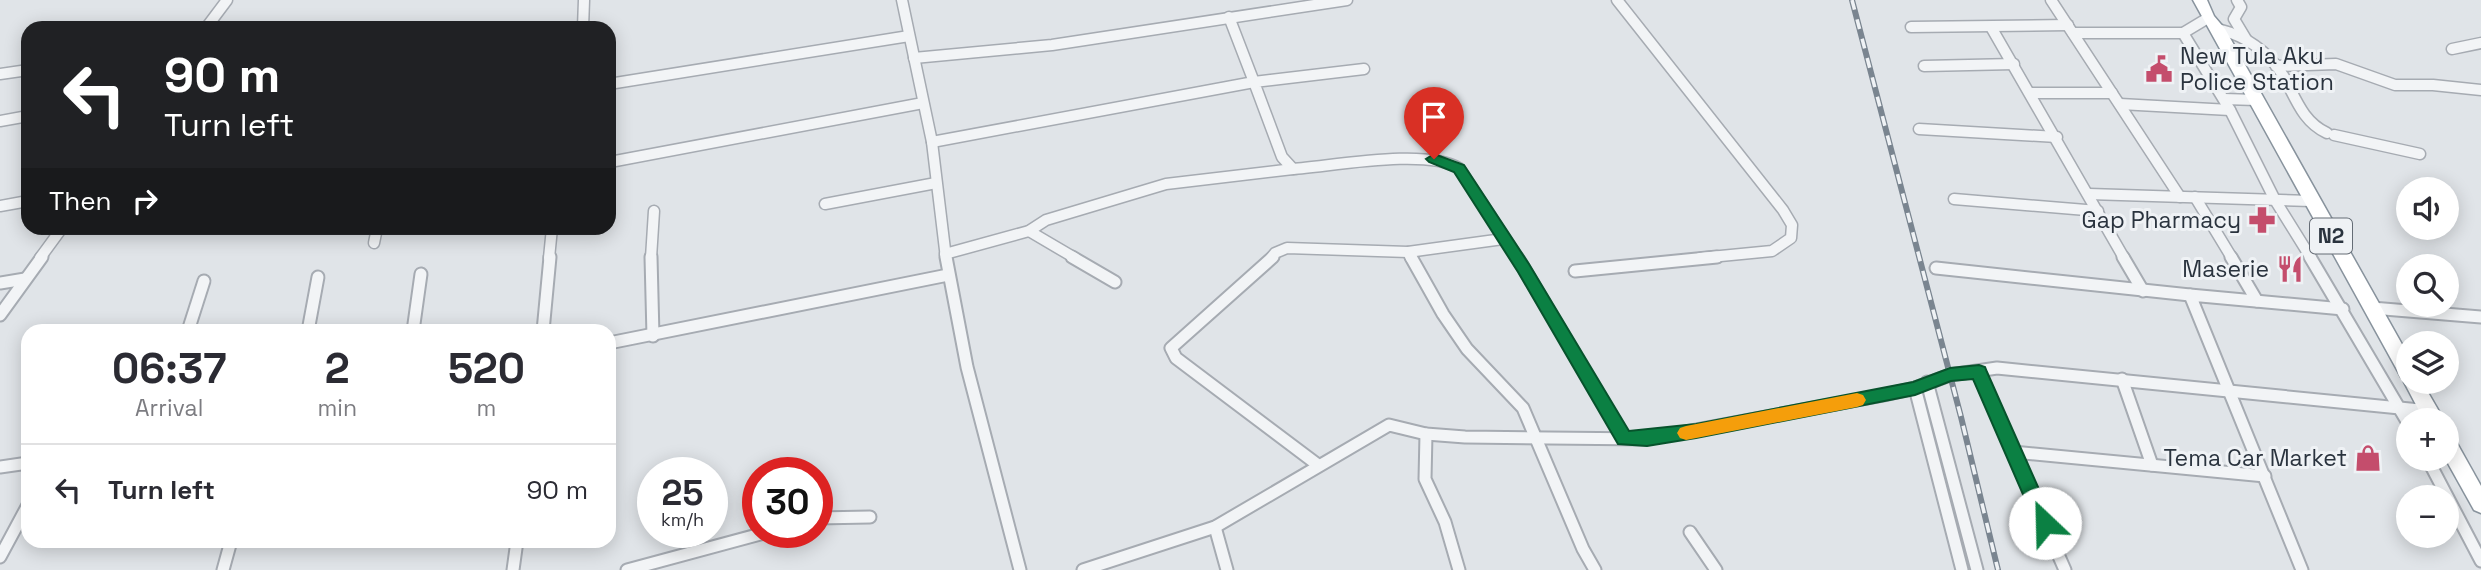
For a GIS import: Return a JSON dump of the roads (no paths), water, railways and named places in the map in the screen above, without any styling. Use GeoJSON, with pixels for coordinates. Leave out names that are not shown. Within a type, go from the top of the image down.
{"type":"FeatureCollection","features":[{"type":"Feature","properties":{"kind":"highway","name":"N2"},"geometry":{"type":"LineString","coordinates":[[2200,0],[2213,23],[2205,29],[2212,44],[2240,87],[2256,100],[2396,351]]}},
{"type":"Feature","properties":{"kind":"highway"},"geometry":{"type":"LineString","coordinates":[[2459,465],[2481,505]]}},
{"type":"Feature","properties":{"kind":"street"},"geometry":{"type":"LineString","coordinates":[[211,21],[227,0]]}},
{"type":"Feature","properties":{"kind":"street"},"geometry":{"type":"LineString","coordinates":[[583,21],[584,0]]}},
{"type":"Feature","properties":{"kind":"street"},"geometry":{"type":"LineString","coordinates":[[902,0],[932,142],[948,275],[967,367],[1020,570]]}},
{"type":"Feature","properties":{"kind":"street"},"geometry":{"type":"LineString","coordinates":[[914,58],[1052,45],[1346,0]]}},
{"type":"Feature","properties":{"kind":"street"},"geometry":{"type":"LineString","coordinates":[[1575,271],[1772,251],[1791,238],[1792,225],[1783,210],[1617,0]]}},
{"type":"Feature","properties":{"kind":"street"},"geometry":{"type":"LineString","coordinates":[[2052,0],[2180,197]]}},
{"type":"Feature","properties":{"kind":"street"},"geometry":{"type":"LineString","coordinates":[[2237,0],[2241,7],[2234,19],[2246,39]]}},
{"type":"Feature","properties":{"kind":"street"},"geometry":{"type":"LineString","coordinates":[[1229,17],[1282,157],[1293,169]]}},
{"type":"Feature","properties":{"kind":"street"},"geometry":{"type":"LineString","coordinates":[[1911,27],[2183,33],[2213,23],[2246,39],[2276,66],[2311,124],[2331,134],[2420,154]]}},
{"type":"Feature","properties":{"kind":"street"},"geometry":{"type":"LineString","coordinates":[[1992,27],[2143,292]]}},
{"type":"Feature","properties":{"kind":"street"},"geometry":{"type":"LineString","coordinates":[[2183,33],[2224,99],[2275,200],[2343,309],[2399,408]]}},
{"type":"Feature","properties":{"kind":"street"},"geometry":{"type":"LineString","coordinates":[[616,82],[909,36]]}},
{"type":"Feature","properties":{"kind":"street"},"geometry":{"type":"LineString","coordinates":[[2452,49],[2481,43]]}},
{"type":"Feature","properties":{"kind":"street"},"geometry":{"type":"LineString","coordinates":[[1924,66],[2014,64]]}},
{"type":"Feature","properties":{"kind":"street"},"geometry":{"type":"LineString","coordinates":[[2276,66],[2336,64],[2396,85],[2433,85],[2481,90]]}},
{"type":"Feature","properties":{"kind":"street"},"geometry":{"type":"LineString","coordinates":[[932,142],[1254,82],[1364,69]]}},
{"type":"Feature","properties":{"kind":"street"},"geometry":{"type":"LineString","coordinates":[[0,74],[21,70]]}},
{"type":"Feature","properties":{"kind":"street"},"geometry":{"type":"LineString","coordinates":[[2031,93],[2112,93]]}},
{"type":"Feature","properties":{"kind":"street"},"geometry":{"type":"LineString","coordinates":[[2224,99],[2256,100]]}},
{"type":"Feature","properties":{"kind":"street"},"geometry":{"type":"LineString","coordinates":[[616,161],[923,103]]}},
{"type":"Feature","properties":{"kind":"street"},"geometry":{"type":"LineString","coordinates":[[2120,104],[2230,110]]}},
{"type":"Feature","properties":{"kind":"street"},"geometry":{"type":"LineString","coordinates":[[0,121],[21,118]]}},
{"type":"Feature","properties":{"kind":"street"},"geometry":{"type":"LineString","coordinates":[[1919,129],[2057,137]]}},
{"type":"Feature","properties":{"kind":"street"},"geometry":{"type":"LineString","coordinates":[[945,254],[1029,231],[1046,220],[1166,184],[1422,158],[1449,162],[1459,169],[1625,439]]}},
{"type":"Feature","properties":{"kind":"street"},"geometry":{"type":"LineString","coordinates":[[825,204],[936,183]]}},
{"type":"Feature","properties":{"kind":"street"},"geometry":{"type":"LineString","coordinates":[[2089,194],[2311,201]]}},
{"type":"Feature","properties":{"kind":"street"},"geometry":{"type":"LineString","coordinates":[[2195,197],[2257,301]]}},
{"type":"Feature","properties":{"kind":"street"},"geometry":{"type":"LineString","coordinates":[[1954,199],[2098,211]]}},
{"type":"Feature","properties":{"kind":"street"},"geometry":{"type":"LineString","coordinates":[[0,206],[21,202]]}},
{"type":"Feature","properties":{"kind":"street"},"geometry":{"type":"LineString","coordinates":[[653,336],[650,272],[654,211]]}},
{"type":"Feature","properties":{"kind":"street"},"geometry":{"type":"LineString","coordinates":[[1029,231],[1115,282]]}},
{"type":"Feature","properties":{"kind":"street"},"geometry":{"type":"LineString","coordinates":[[0,315],[57,235]]}},
{"type":"Feature","properties":{"kind":"street"},"geometry":{"type":"LineString","coordinates":[[374,243],[376,235]]}},
{"type":"Feature","properties":{"kind":"street"},"geometry":{"type":"LineString","coordinates":[[544,324],[551,235]]}},
{"type":"Feature","properties":{"kind":"street"},"geometry":{"type":"LineString","coordinates":[[1318,465],[1176,358],[1171,348],[1178,339],[1269,262],[1275,253],[1287,248],[1408,252],[1503,239]]}},
{"type":"Feature","properties":{"kind":"street"},"geometry":{"type":"LineString","coordinates":[[1408,252],[1437,304],[1468,351],[1516,397],[1595,570]]}},
{"type":"Feature","properties":{"kind":"street"},"geometry":{"type":"LineString","coordinates":[[1936,268],[2143,292],[2343,309]]}},
{"type":"Feature","properties":{"kind":"street"},"geometry":{"type":"LineString","coordinates":[[414,324],[421,274]]}},
{"type":"Feature","properties":{"kind":"street"},"geometry":{"type":"LineString","coordinates":[[616,343],[948,275]]}},
{"type":"Feature","properties":{"kind":"street"},"geometry":{"type":"LineString","coordinates":[[309,324],[318,276]]}},
{"type":"Feature","properties":{"kind":"street"},"geometry":{"type":"LineString","coordinates":[[0,283],[25,279]]}},
{"type":"Feature","properties":{"kind":"street"},"geometry":{"type":"LineString","coordinates":[[190,324],[204,281]]}},
{"type":"Feature","properties":{"kind":"street"},"geometry":{"type":"LineString","coordinates":[[2190,295],[2302,570]]}},
{"type":"Feature","properties":{"kind":"street"},"geometry":{"type":"LineString","coordinates":[[2372,308],[2481,317]]}},
{"type":"Feature","properties":{"kind":"street"},"geometry":{"type":"LineString","coordinates":[[1083,570],[1215,527],[1389,425],[1426,434],[1625,439],[1669,436],[1915,388],[1950,375],[2010,369],[2396,409]]}},
{"type":"Feature","properties":{"kind":"street"},"geometry":{"type":"LineString","coordinates":[[1979,372],[2065,570]]}},
{"type":"Feature","properties":{"kind":"street"},"geometry":{"type":"LineString","coordinates":[[2122,379],[2152,465]]}},
{"type":"Feature","properties":{"kind":"street"},"geometry":{"type":"LineString","coordinates":[[1927,382],[1977,570]]}},
{"type":"Feature","properties":{"kind":"street"},"geometry":{"type":"LineString","coordinates":[[1915,388],[1962,570]]}},
{"type":"Feature","properties":{"kind":"street"},"geometry":{"type":"LineString","coordinates":[[1426,434],[1425,479],[1445,522],[1459,570]]}},
{"type":"Feature","properties":{"kind":"street"},"geometry":{"type":"LineString","coordinates":[[2013,452],[2265,476]]}},
{"type":"Feature","properties":{"kind":"street"},"geometry":{"type":"LineString","coordinates":[[0,467],[21,464]]}},
{"type":"Feature","properties":{"kind":"street"},"geometry":{"type":"LineString","coordinates":[[2434,471],[2481,561]]}},
{"type":"Feature","properties":{"kind":"street"},"geometry":{"type":"LineString","coordinates":[[833,518],[870,517]]}},
{"type":"Feature","properties":{"kind":"street"},"geometry":{"type":"LineString","coordinates":[[0,557],[21,518]]}},
{"type":"Feature","properties":{"kind":"street"},"geometry":{"type":"LineString","coordinates":[[1215,527],[1227,570]]}},
{"type":"Feature","properties":{"kind":"street"},"geometry":{"type":"LineString","coordinates":[[1690,532],[1716,570]]}},
{"type":"Feature","properties":{"kind":"street"},"geometry":{"type":"LineString","coordinates":[[627,570],[742,539]]}},
{"type":"Feature","properties":{"kind":"street"},"geometry":{"type":"LineString","coordinates":[[223,570],[229,548]]}},
{"type":"Feature","properties":{"kind":"street"},"geometry":{"type":"LineString","coordinates":[[513,570],[516,548]]}},
{"type":"Feature","properties":{"kind":"railway"},"geometry":{"type":"LineString","coordinates":[[1852,0],[1961,417],[1998,570]]}},
{"type":"Feature","properties":{"kind":"place","name":"New Tula Aku Police Station"},"geometry":{"type":"Point","coordinates":[2159,69]}},
{"type":"Feature","properties":{"kind":"place","name":"Gap Pharmacy"},"geometry":{"type":"Point","coordinates":[2262,220]}},
{"type":"Feature","properties":{"kind":"place","name":"Maserie"},"geometry":{"type":"Point","coordinates":[2290,269]}},
{"type":"Feature","properties":{"kind":"place","name":"Tema Car Market"},"geometry":{"type":"Point","coordinates":[2368,458]}}]}
